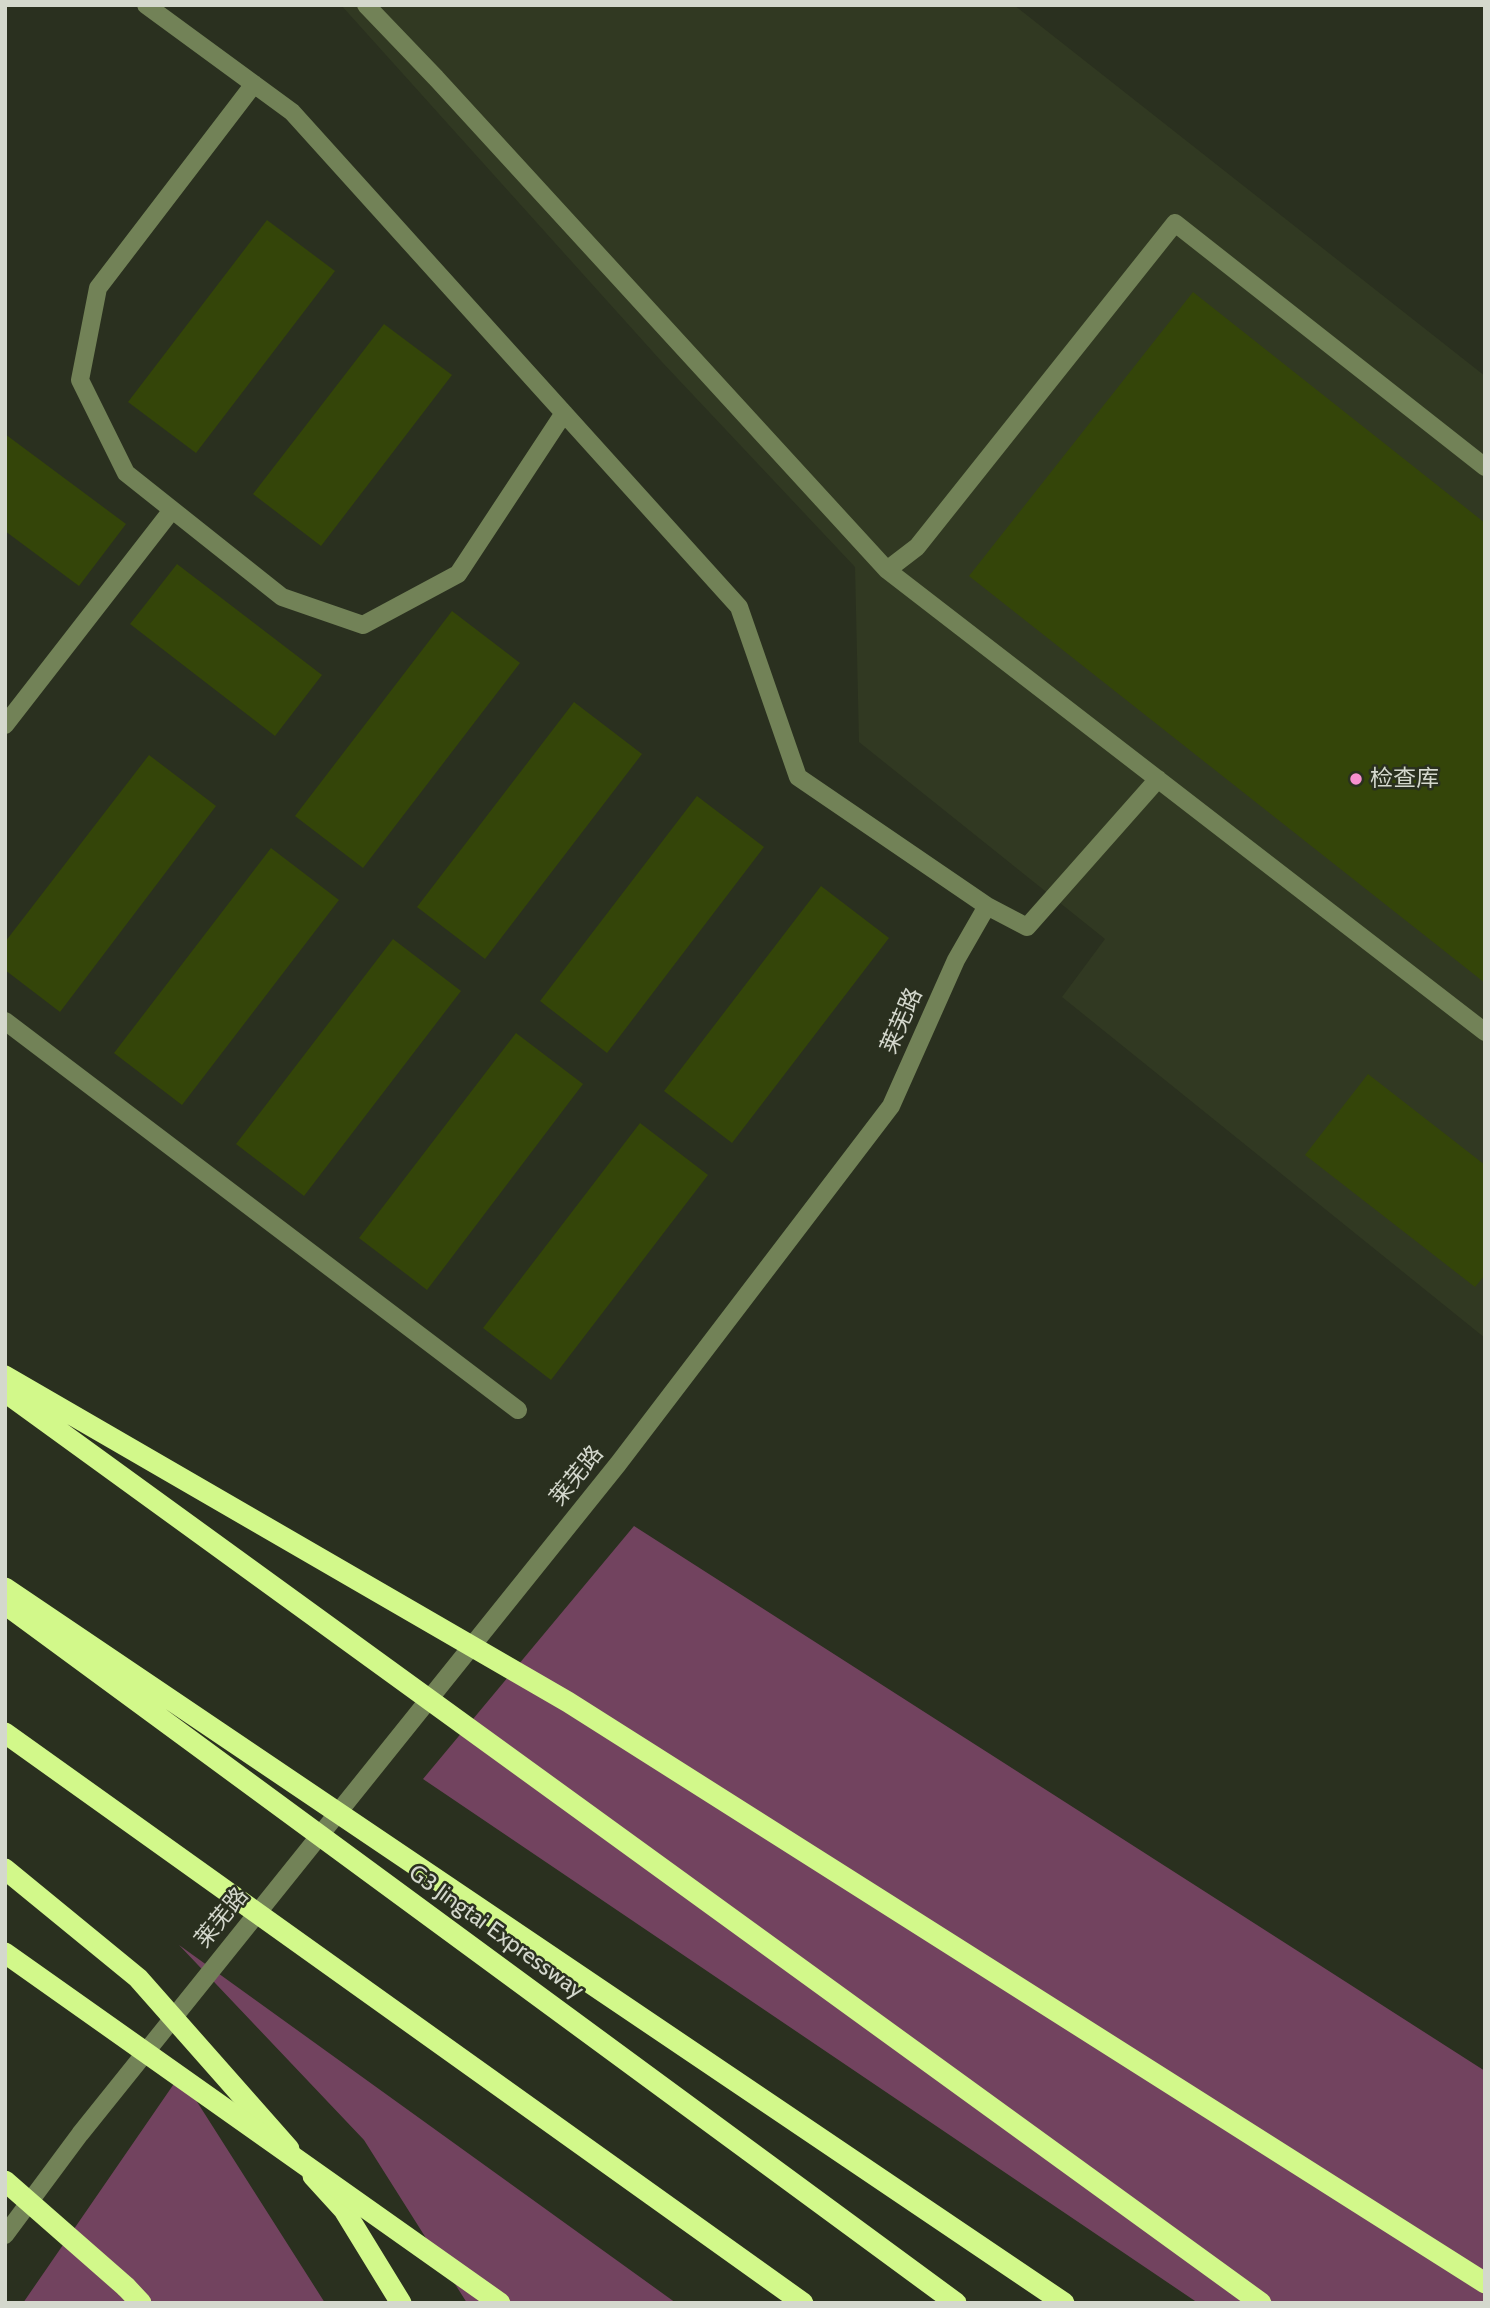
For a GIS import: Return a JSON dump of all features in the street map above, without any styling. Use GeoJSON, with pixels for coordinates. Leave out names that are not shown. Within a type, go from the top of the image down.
{"type":"FeatureCollection","features":[{"type":"Feature","properties":{"kind":"highway"},"geometry":{"type":"LineString","coordinates":[[5,1376],[568,1702],[1485,2283]]}},
{"type":"Feature","properties":{"kind":"highway"},"geometry":{"type":"LineString","coordinates":[[5,1392],[1261,2303]]}},
{"type":"Feature","properties":{"kind":"highway"},"geometry":{"type":"LineString","coordinates":[[5,1588],[1064,2303]]}},
{"type":"Feature","properties":{"kind":"highway","name":"G3 Jingtai Expressway"},"geometry":{"type":"LineString","coordinates":[[5,1604],[956,2303]]}},
{"type":"Feature","properties":{"kind":"highway"},"geometry":{"type":"LineString","coordinates":[[5,1733],[803,2303]]}},
{"type":"Feature","properties":{"kind":"highway"},"geometry":{"type":"LineString","coordinates":[[5,1868],[138,1978],[344,2210],[401,2303]]}},
{"type":"Feature","properties":{"kind":"highway"},"geometry":{"type":"LineString","coordinates":[[5,1953],[500,2303]]}},
{"type":"Feature","properties":{"kind":"highway"},"geometry":{"type":"LineString","coordinates":[[5,2181],[141,2303]]}},
{"type":"Feature","properties":{"kind":"lane"},"geometry":{"type":"LineString","coordinates":[[146,5],[292,112],[739,607],[798,777],[987,906],[1027,927],[1158,779]]}},
{"type":"Feature","properties":{"kind":"lane"},"geometry":{"type":"LineString","coordinates":[[366,5],[887,570],[1485,1032]]}},
{"type":"Feature","properties":{"kind":"lane"},"geometry":{"type":"LineString","coordinates":[[254,84],[98,288],[80,380],[126,473],[282,597],[363,625],[458,574],[564,413]]}},
{"type":"Feature","properties":{"kind":"lane"},"geometry":{"type":"LineString","coordinates":[[887,570],[917,547],[1175,223],[1485,467]]}},
{"type":"Feature","properties":{"kind":"lane"},"geometry":{"type":"LineString","coordinates":[[5,725],[172,510]]}},
{"type":"Feature","properties":{"kind":"lane","name":"莱芜路"},"geometry":{"type":"LineString","coordinates":[[5,2235],[80,2134],[618,1465],[891,1106],[956,960],[987,906]]}},
{"type":"Feature","properties":{"kind":"lane"},"geometry":{"type":"LineString","coordinates":[[5,1021],[518,1410]]}},
{"type":"Feature","properties":{"kind":"shaded area"},"geometry":{"type":"Polygon","coordinates":[[[341,5],[1014,5],[1485,376],[1485,1338],[1062,997],[1105,939],[859,742],[855,567],[662,362],[341,5]]]}},
{"type":"Feature","properties":{"kind":"shaded area"},"geometry":{"type":"Polygon","coordinates":[[[634,1526],[1485,2071],[1485,2303],[1198,2303],[423,1779],[634,1526]]]}},
{"type":"Feature","properties":{"kind":"shaded area"},"geometry":{"type":"Polygon","coordinates":[[[179,1945],[676,2303],[467,2303],[364,2140],[179,1945]]]}},
{"type":"Feature","properties":{"kind":"shaded area"},"geometry":{"type":"Polygon","coordinates":[[[180,2075],[325,2303],[23,2303],[180,2075]]]}},
{"type":"Feature","properties":{"kind":"building"},"geometry":{"type":"Polygon","coordinates":[[[267,220],[335,271],[196,453],[128,402],[267,220]]]}},
{"type":"Feature","properties":{"kind":"building","name":"检查库"},"geometry":{"type":"Polygon","coordinates":[[[1193,292],[1485,523],[1485,983],[969,576],[1193,292]]]}},
{"type":"Feature","properties":{"kind":"building"},"geometry":{"type":"Polygon","coordinates":[[[384,324],[452,375],[321,546],[253,494],[384,324]]]}},
{"type":"Feature","properties":{"kind":"building"},"geometry":{"type":"Polygon","coordinates":[[[5,434],[126,524],[79,586],[5,531],[5,434]]]}},
{"type":"Feature","properties":{"kind":"building"},"geometry":{"type":"Polygon","coordinates":[[[177,564],[322,675],[275,736],[130,624],[177,564]]]}},
{"type":"Feature","properties":{"kind":"building"},"geometry":{"type":"Polygon","coordinates":[[[452,611],[520,663],[363,868],[295,816],[452,611]]]}},
{"type":"Feature","properties":{"kind":"building"},"geometry":{"type":"Polygon","coordinates":[[[574,702],[642,754],[485,959],[417,907],[574,702]]]}},
{"type":"Feature","properties":{"kind":"building"},"geometry":{"type":"Polygon","coordinates":[[[149,755],[216,806],[60,1012],[5,970],[5,942],[149,755]]]}},
{"type":"Feature","properties":{"kind":"building"},"geometry":{"type":"Polygon","coordinates":[[[697,796],[764,847],[607,1053],[540,1001],[697,796]]]}},
{"type":"Feature","properties":{"kind":"building"},"geometry":{"type":"Polygon","coordinates":[[[271,848],[339,900],[182,1105],[114,1053],[271,848]]]}},
{"type":"Feature","properties":{"kind":"building"},"geometry":{"type":"Polygon","coordinates":[[[821,886],[889,938],[732,1143],[664,1091],[821,886]]]}},
{"type":"Feature","properties":{"kind":"building"},"geometry":{"type":"Polygon","coordinates":[[[393,939],[461,991],[304,1196],[236,1144],[393,939]]]}},
{"type":"Feature","properties":{"kind":"building"},"geometry":{"type":"Polygon","coordinates":[[[516,1033],[583,1084],[427,1290],[359,1238],[516,1033]]]}},
{"type":"Feature","properties":{"kind":"building"},"geometry":{"type":"Polygon","coordinates":[[[1368,1074],[1485,1165],[1485,1275],[1475,1287],[1305,1155],[1368,1074]]]}},
{"type":"Feature","properties":{"kind":"building"},"geometry":{"type":"Polygon","coordinates":[[[640,1123],[708,1175],[551,1380],[483,1328],[640,1123]]]}},
{"type":"Feature","properties":{"kind":"place","name":"检查库"},"geometry":{"type":"Point","coordinates":[1356,779]}}]}
